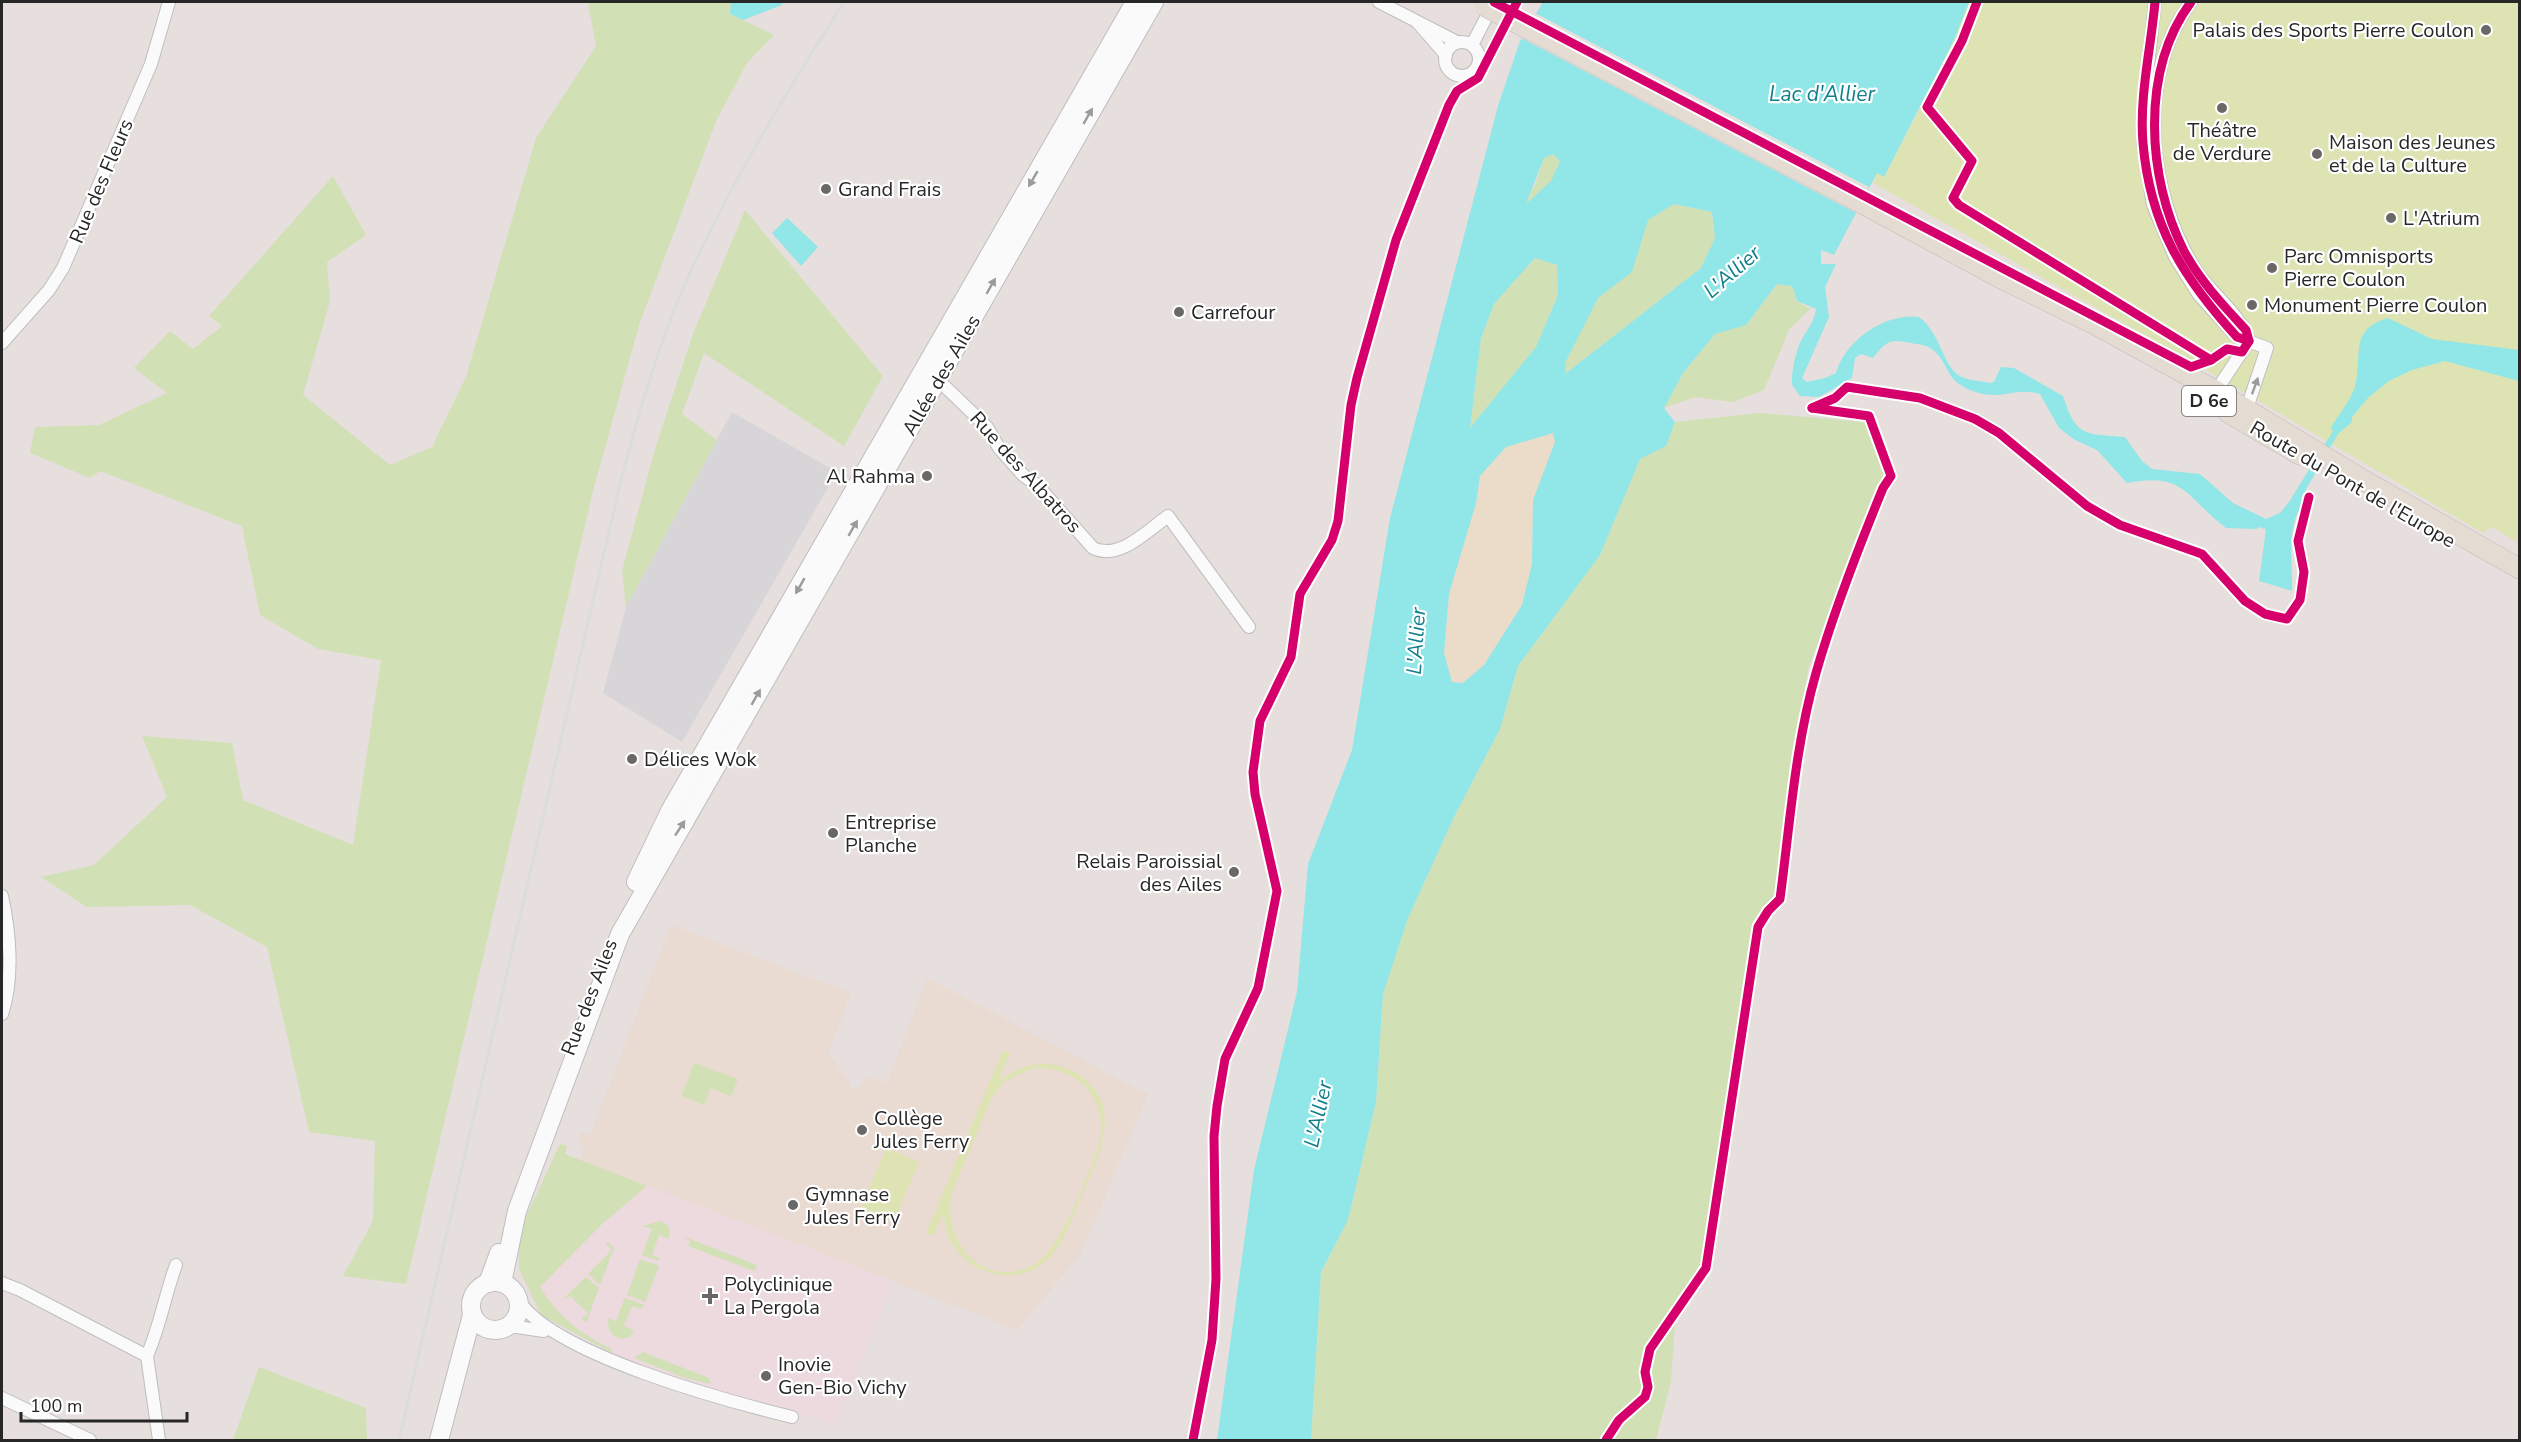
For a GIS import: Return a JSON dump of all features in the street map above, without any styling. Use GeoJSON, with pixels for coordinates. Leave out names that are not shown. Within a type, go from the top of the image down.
{"type":"FeatureCollection","features":[{"type":"Feature","properties":{"kind":"main road","name":"Allée des Ailes"},"geometry":{"type":"LineString","coordinates":[[727,748],[1136,2]]}},
{"type":"Feature","properties":{"kind":"main road","name":"Allée des Ailes"},"geometry":{"type":"LineString","coordinates":[[721,724],[1154,2]]}},
{"type":"Feature","properties":{"kind":"main road","name":"Route du Pont de l'Europe"},"geometry":{"type":"LineString","coordinates":[[1484,3],[2002,279],[2195,393],[2228,404],[2520,569]]}},
{"type":"Feature","properties":{"kind":"main road","name":"Route du Pont de l'Europe"},"geometry":{"type":"LineString","coordinates":[[2002,279],[2096,325],[2520,578]]}},
{"type":"Feature","properties":{"kind":"main road","name":"Rue des Ailes"},"geometry":{"type":"LineString","coordinates":[[495,1283],[511,1209],[614,931],[670,811],[721,724]]}},
{"type":"Feature","properties":{"kind":"main road","name":"Rue des Ailes"},"geometry":{"type":"LineString","coordinates":[[495,1283],[517,1211],[620,934],[727,748]]}},
{"type":"Feature","properties":{"kind":"main road"},"geometry":{"type":"LineString","coordinates":[[439,1440],[472,1315],[471,1299],[481,1286],[495,1283],[513,1290],[519,1301],[518,1315],[510,1326],[495,1331],[487,1329],[472,1315]]}},
{"type":"Feature","properties":{"kind":"main road"},"geometry":{"type":"LineString","coordinates":[[455,1382],[473,1347],[487,1329]]}},
{"type":"Feature","properties":{"kind":"street","name":"Rue des Fleurs"},"geometry":{"type":"LineString","coordinates":[[2,343],[49,290],[63,268],[150,64],[169,2]]}},
{"type":"Feature","properties":{"kind":"street"},"geometry":{"type":"LineString","coordinates":[[1379,2],[1457,42],[1472,45],[1479,53],[1479,64],[1467,75],[1452,72],[1446,64],[1446,55],[1450,47],[1457,42]]}},
{"type":"Feature","properties":{"kind":"street"},"geometry":{"type":"LineString","coordinates":[[2155,2],[2146,83],[2143,142],[2153,205],[2187,278],[2236,337],[2267,348],[2228,404]]}},
{"type":"Feature","properties":{"kind":"street"},"geometry":{"type":"LineString","coordinates":[[2191,2],[2168,46],[2158,87],[2156,142],[2165,202],[2180,242],[2197,272],[2246,330],[2248,340],[2228,404]]}},
{"type":"Feature","properties":{"kind":"street"},"geometry":{"type":"LineString","coordinates":[[1472,45],[1484,3]]}},
{"type":"Feature","properties":{"kind":"street"},"geometry":{"type":"LineString","coordinates":[[1418,23],[1446,55]]}},
{"type":"Feature","properties":{"kind":"street","name":"Rue des Albatros"},"geometry":{"type":"LineString","coordinates":[[931,373],[987,427],[999,448],[1023,475],[1037,485],[1093,548],[1102,553],[1117,551],[1168,516],[1250,627]]}},
{"type":"Feature","properties":{"kind":"street"},"geometry":{"type":"LineString","coordinates":[[2,896],[8,940],[8,974],[2,1014]]}},
{"type":"Feature","properties":{"kind":"street"},"geometry":{"type":"LineString","coordinates":[[159,1440],[147,1356],[159,1329],[167,1290],[176,1265]]}},
{"type":"Feature","properties":{"kind":"street"},"geometry":{"type":"LineString","coordinates":[[2,1283],[20,1290],[147,1356]]}},
{"type":"Feature","properties":{"kind":"street"},"geometry":{"type":"LineString","coordinates":[[519,1301],[535,1321],[558,1336]]}},
{"type":"Feature","properties":{"kind":"street"},"geometry":{"type":"LineString","coordinates":[[510,1326],[532,1327],[652,1374],[792,1417]]}},
{"type":"Feature","properties":{"kind":"street"},"geometry":{"type":"LineString","coordinates":[[2,1398],[90,1440]]}},
{"type":"Feature","properties":{"kind":"shaded area"},"geometry":{"type":"Polygon","coordinates":[[[732,412],[837,472],[682,742],[603,693],[626,607],[732,412]]]}},
{"type":"Feature","properties":{"kind":"shaded area","name":"Collège Jules Ferry"},"geometry":{"type":"Polygon","coordinates":[[[671,925],[851,993],[828,1053],[850,1082],[849,1086],[854,1088],[861,1087],[865,1076],[887,1083],[927,978],[1148,1094],[1081,1254],[1017,1330],[580,1160],[585,1148],[578,1143],[582,1132],[590,1135],[671,925]]]}},
{"type":"Feature","properties":{"kind":"shaded area","name":"Polyclinique La Pergola"},"geometry":{"type":"Polygon","coordinates":[[[560,1144],[567,1146],[565,1154],[894,1281],[836,1425],[670,1375],[609,1353],[541,1315],[520,1274],[519,1243],[526,1217],[560,1144]]]}},
{"type":"Feature","properties":{"kind":"green space"},"geometry":{"type":"Polygon","coordinates":[[[588,2],[731,2],[730,14],[774,35],[747,63],[717,119],[640,322],[594,487],[406,1284],[343,1276],[373,1221],[375,1141],[309,1132],[267,947],[190,905],[87,907],[41,877],[94,865],[167,797],[142,736],[232,743],[243,800],[353,845],[381,660],[318,649],[260,615],[242,526],[100,471],[90,478],[30,453],[35,427],[99,425],[167,393],[134,368],[170,331],[193,349],[222,326],[209,316],[333,176],[366,235],[327,262],[330,301],[303,395],[390,465],[432,447],[466,377],[536,138],[596,46],[588,2]]]}},
{"type":"Feature","properties":{"kind":"green space","name":"Parc Omnisports Pierre Coulon"},"geometry":{"type":"Polygon","coordinates":[[[1969,2],[2519,2],[2519,543],[2492,527],[2483,533],[2177,353],[1873,183],[1877,172],[1884,177],[1918,112],[1969,2]]]}},
{"type":"Feature","properties":{"kind":"green space"},"geometry":{"type":"Polygon","coordinates":[[[1553,153],[1560,161],[1551,181],[1524,206],[1535,185],[1544,158],[1553,153]]]}},
{"type":"Feature","properties":{"kind":"green space"},"geometry":{"type":"Polygon","coordinates":[[[1674,204],[1712,212],[1715,238],[1701,268],[1565,374],[1566,361],[1598,297],[1632,272],[1648,220],[1674,204]]]}},
{"type":"Feature","properties":{"kind":"green space"},"geometry":{"type":"Polygon","coordinates":[[[745,210],[883,376],[844,446],[704,353],[682,414],[717,440],[626,607],[622,571],[655,449],[693,334],[745,210]]]}},
{"type":"Feature","properties":{"kind":"green space"},"geometry":{"type":"Polygon","coordinates":[[[1535,258],[1557,265],[1558,295],[1536,347],[1470,429],[1481,338],[1494,304],[1535,258]]]}},
{"type":"Feature","properties":{"kind":"green space"},"geometry":{"type":"Polygon","coordinates":[[[1777,284],[1792,286],[1797,301],[1810,309],[1789,330],[1764,390],[1733,402],[1696,397],[1663,408],[1683,373],[1715,334],[1746,325],[1777,284]]]}},
{"type":"Feature","properties":{"kind":"green space"},"geometry":{"type":"Polygon","coordinates":[[[1759,413],[1865,422],[1885,474],[1808,669],[1776,895],[1758,922],[1708,1249],[1676,1310],[1671,1381],[1656,1440],[1311,1440],[1321,1272],[1348,1220],[1376,1102],[1383,994],[1408,918],[1455,815],[1500,729],[1518,666],[1600,555],[1640,459],[1666,446],[1675,422],[1759,413]]]}},
{"type":"Feature","properties":{"kind":"green space"},"geometry":{"type":"Polygon","coordinates":[[[1003,1050],[1010,1053],[999,1080],[1017,1070],[1036,1064],[1046,1064],[1066,1068],[1092,1086],[1101,1100],[1105,1116],[1100,1150],[1066,1232],[1058,1247],[1047,1260],[1035,1269],[1022,1274],[994,1274],[981,1270],[958,1252],[950,1240],[944,1214],[933,1236],[926,1233],[1003,1050]],[[1033,1068],[1005,1081],[992,1097],[952,1192],[950,1212],[961,1246],[972,1259],[986,1268],[1003,1272],[1020,1270],[1039,1261],[1048,1252],[1067,1222],[1098,1148],[1101,1120],[1092,1095],[1074,1077],[1048,1069],[1033,1068]]]}},
{"type":"Feature","properties":{"kind":"green space"},"geometry":{"type":"Polygon","coordinates":[[[694,1063],[738,1079],[731,1096],[710,1088],[704,1105],[682,1096],[694,1063]]]}},
{"type":"Feature","properties":{"kind":"green space"},"geometry":{"type":"Polygon","coordinates":[[[560,1144],[567,1146],[565,1154],[647,1186],[602,1224],[540,1287],[562,1315],[590,1337],[612,1349],[612,1353],[541,1315],[519,1269],[519,1243],[526,1217],[560,1144]]]}},
{"type":"Feature","properties":{"kind":"green space"},"geometry":{"type":"Polygon","coordinates":[[[886,1148],[919,1162],[894,1222],[861,1208],[886,1148]]]}},
{"type":"Feature","properties":{"kind":"green space"},"geometry":{"type":"Polygon","coordinates":[[[660,1221],[669,1226],[669,1239],[659,1235],[652,1255],[659,1258],[658,1261],[642,1255],[652,1229],[643,1226],[660,1221]]]}},
{"type":"Feature","properties":{"kind":"green space"},"geometry":{"type":"Polygon","coordinates":[[[682,1236],[757,1265],[754,1271],[688,1246],[690,1241],[682,1236]]]}},
{"type":"Feature","properties":{"kind":"green space"},"geometry":{"type":"Polygon","coordinates":[[[608,1242],[614,1248],[600,1285],[588,1274],[612,1250],[606,1244],[608,1242]]]}},
{"type":"Feature","properties":{"kind":"green space"},"geometry":{"type":"Polygon","coordinates":[[[640,1259],[659,1266],[645,1302],[627,1295],[640,1259]]]}},
{"type":"Feature","properties":{"kind":"green space"},"geometry":{"type":"Polygon","coordinates":[[[586,1277],[599,1288],[586,1323],[582,1319],[588,1313],[570,1296],[562,1300],[586,1277]]]}},
{"type":"Feature","properties":{"kind":"green space"},"geometry":{"type":"Polygon","coordinates":[[[625,1298],[644,1305],[642,1309],[632,1306],[624,1326],[634,1330],[630,1337],[622,1339],[611,1332],[608,1318],[616,1321],[625,1298]]]}},
{"type":"Feature","properties":{"kind":"green space"},"geometry":{"type":"Polygon","coordinates":[[[643,1352],[709,1378],[711,1384],[685,1378],[634,1358],[643,1352]]]}},
{"type":"Feature","properties":{"kind":"green space"},"geometry":{"type":"Polygon","coordinates":[[[259,1367],[366,1408],[367,1440],[233,1440],[259,1367]]]}},
{"type":"Feature","properties":{"kind":"sand"},"geometry":{"type":"Polygon","coordinates":[[[1553,433],[1555,442],[1533,500],[1532,564],[1522,605],[1484,665],[1463,683],[1452,682],[1444,653],[1449,594],[1476,503],[1480,476],[1506,447],[1553,433]]]}},
{"type":"Feature","properties":{"kind":"water"},"geometry":{"type":"Polygon","coordinates":[[[731,2],[783,2],[782,5],[743,20],[730,14],[731,2]]]}},
{"type":"Feature","properties":{"kind":"water"},"geometry":{"type":"Polygon","coordinates":[[[1543,2],[1969,2],[1954,40],[1884,177],[1877,173],[1834,255],[1821,250],[1821,264],[1836,264],[1825,287],[1829,317],[1802,378],[1807,382],[1836,373],[1848,350],[1868,331],[1893,320],[1919,317],[1932,331],[1952,369],[1961,377],[1990,383],[1994,382],[2001,367],[2014,368],[2063,396],[2073,419],[2084,431],[2091,434],[2125,437],[2142,461],[2152,469],[2200,474],[2233,503],[2266,519],[2280,513],[2289,502],[2333,431],[2331,427],[2349,400],[2356,382],[2363,335],[2376,323],[2388,318],[2432,339],[2519,350],[2519,381],[2445,361],[2412,370],[2389,381],[2369,397],[2352,417],[2352,422],[2338,434],[2301,498],[2305,501],[2292,532],[2292,591],[2259,581],[2266,529],[2226,528],[2184,490],[2174,484],[2147,480],[2127,483],[2097,450],[2075,440],[2059,428],[2040,394],[2023,392],[1992,395],[1973,391],[1963,387],[1952,377],[1943,361],[1930,348],[1894,341],[1886,344],[1873,358],[1861,354],[1855,358],[1852,378],[1819,397],[1800,396],[1792,385],[1796,353],[1812,323],[1816,309],[1797,301],[1792,286],[1777,284],[1746,325],[1715,334],[1683,373],[1664,408],[1675,422],[1666,446],[1640,459],[1600,555],[1518,666],[1500,729],[1455,815],[1408,918],[1383,994],[1376,1102],[1348,1220],[1321,1272],[1311,1440],[1217,1440],[1254,1170],[1297,992],[1308,864],[1352,750],[1390,518],[1498,106],[1520,41],[1543,2]],[[1553,154],[1544,158],[1526,204],[1551,181],[1560,161],[1553,154]],[[1674,204],[1648,220],[1632,272],[1598,298],[1566,361],[1565,374],[1701,268],[1715,238],[1712,212],[1674,204]],[[1535,258],[1494,304],[1481,338],[1470,428],[1536,347],[1558,295],[1557,265],[1535,258]],[[1553,433],[1506,447],[1480,476],[1476,503],[1449,594],[1444,653],[1452,682],[1463,683],[1484,665],[1522,605],[1532,564],[1533,500],[1555,442],[1553,433]]]}},
{"type":"Feature","properties":{"kind":"water"},"geometry":{"type":"Polygon","coordinates":[[[787,218],[818,247],[801,266],[772,233],[787,218]]]}},
{"type":"Feature","properties":{"kind":"pier"},"geometry":{"type":"Polygon","coordinates":[[[1533,12],[1869,187],[1856,213],[1519,37],[1533,12]]]}},
{"type":"Feature","properties":{"kind":"railway"},"geometry":{"type":"LineString","coordinates":[[399,1440],[620,484],[649,382],[675,308],[720,211],[780,105],[844,2]]}},
{"type":"Feature","properties":{"kind":"cycle path"},"geometry":{"type":"LineString","coordinates":[[1494,2],[2191,367],[2211,360],[2227,349],[2242,352],[2249,341],[2246,330],[2220,302],[2190,262],[2172,222],[2162,191],[2154,125],[2157,92],[2163,60],[2175,30],[2191,2]]}},
{"type":"Feature","properties":{"kind":"cycle path"},"geometry":{"type":"LineString","coordinates":[[1193,1440],[1212,1340],[1216,1279],[1214,1136],[1217,1106],[1225,1059],[1258,988],[1277,891],[1255,794],[1253,772],[1260,721],[1291,657],[1300,594],[1332,540],[1338,521],[1351,405],[1396,240],[1449,105],[1457,91],[1478,78],[1517,2]]}},
{"type":"Feature","properties":{"kind":"cycle path"},"geometry":{"type":"LineString","coordinates":[[1977,2],[1962,41],[1927,107],[1972,161],[1953,198],[1959,205],[2211,360]]}},
{"type":"Feature","properties":{"kind":"cycle path"},"geometry":{"type":"LineString","coordinates":[[2155,2],[2142,126],[2147,172],[2153,200],[2172,249],[2185,271],[2237,337],[2249,341]]}},
{"type":"Feature","properties":{"kind":"cycle path"},"geometry":{"type":"LineString","coordinates":[[1812,408],[1835,398],[1847,387],[1920,398],[1975,419],[1999,433],[2087,506],[2120,525],[2202,554],[2245,601],[2265,614],[2287,619],[2300,600],[2304,572],[2298,541],[2309,497]]}},
{"type":"Feature","properties":{"kind":"cycle path"},"geometry":{"type":"LineString","coordinates":[[1606,1440],[1619,1420],[1645,1397],[1648,1387],[1645,1372],[1650,1349],[1706,1268],[1758,927],[1768,911],[1780,899],[1794,785],[1809,701],[1823,649],[1847,580],[1883,488],[1891,476],[1869,416],[1812,408]]}},
{"type":"Feature","properties":{"kind":"place","name":"Palais des Sports Pierre Coulon"},"geometry":{"type":"Point","coordinates":[2486,30]}},
{"type":"Feature","properties":{"kind":"place","name":"Théâtre de Verdure"},"geometry":{"type":"Point","coordinates":[2222,108]}},
{"type":"Feature","properties":{"kind":"place","name":"Maison des Jeunes et de la Culture"},"geometry":{"type":"Point","coordinates":[2317,154]}},
{"type":"Feature","properties":{"kind":"place","name":"Grand Frais"},"geometry":{"type":"Point","coordinates":[826,189]}},
{"type":"Feature","properties":{"kind":"place","name":"L'Atrium"},"geometry":{"type":"Point","coordinates":[2391,218]}},
{"type":"Feature","properties":{"kind":"place","name":"Parc Omnisports Pierre Coulon"},"geometry":{"type":"Point","coordinates":[2272,268]}},
{"type":"Feature","properties":{"kind":"place","name":"Monument Pierre Coulon"},"geometry":{"type":"Point","coordinates":[2252,305]}},
{"type":"Feature","properties":{"kind":"place","name":"Carrefour"},"geometry":{"type":"Point","coordinates":[1179,312]}},
{"type":"Feature","properties":{"kind":"place","name":"Al Rahma"},"geometry":{"type":"Point","coordinates":[927,476]}},
{"type":"Feature","properties":{"kind":"place","name":"Délices Wok"},"geometry":{"type":"Point","coordinates":[632,759]}},
{"type":"Feature","properties":{"kind":"place","name":"Entreprise Planche"},"geometry":{"type":"Point","coordinates":[833,833]}},
{"type":"Feature","properties":{"kind":"place","name":"Relais Paroissial des Ailes"},"geometry":{"type":"Point","coordinates":[1234,872]}},
{"type":"Feature","properties":{"kind":"place","name":"Collège Jules Ferry"},"geometry":{"type":"Point","coordinates":[862,1130]}},
{"type":"Feature","properties":{"kind":"place","name":"Gymnase Jules Ferry"},"geometry":{"type":"Point","coordinates":[793,1205]}},
{"type":"Feature","properties":{"kind":"place","name":"Polyclinique La Pergola"},"geometry":{"type":"Point","coordinates":[710,1296]}},
{"type":"Feature","properties":{"kind":"place","name":"Inovie Gen-Bio Vichy"},"geometry":{"type":"Point","coordinates":[766,1376]}},
{"type":"Feature","properties":{"kind":"water label","name":"Lac d'Allier"},"geometry":{"type":"Point","coordinates":[1822,94]}},
{"type":"Feature","properties":{"kind":"water label","name":"L'Allier"},"geometry":{"type":"Point","coordinates":[1732,272]}},
{"type":"Feature","properties":{"kind":"water label","name":"L'Allier"},"geometry":{"type":"Point","coordinates":[1416,641]}},
{"type":"Feature","properties":{"kind":"water label","name":"L'Allier"},"geometry":{"type":"Point","coordinates":[1318,1114]}}]}
